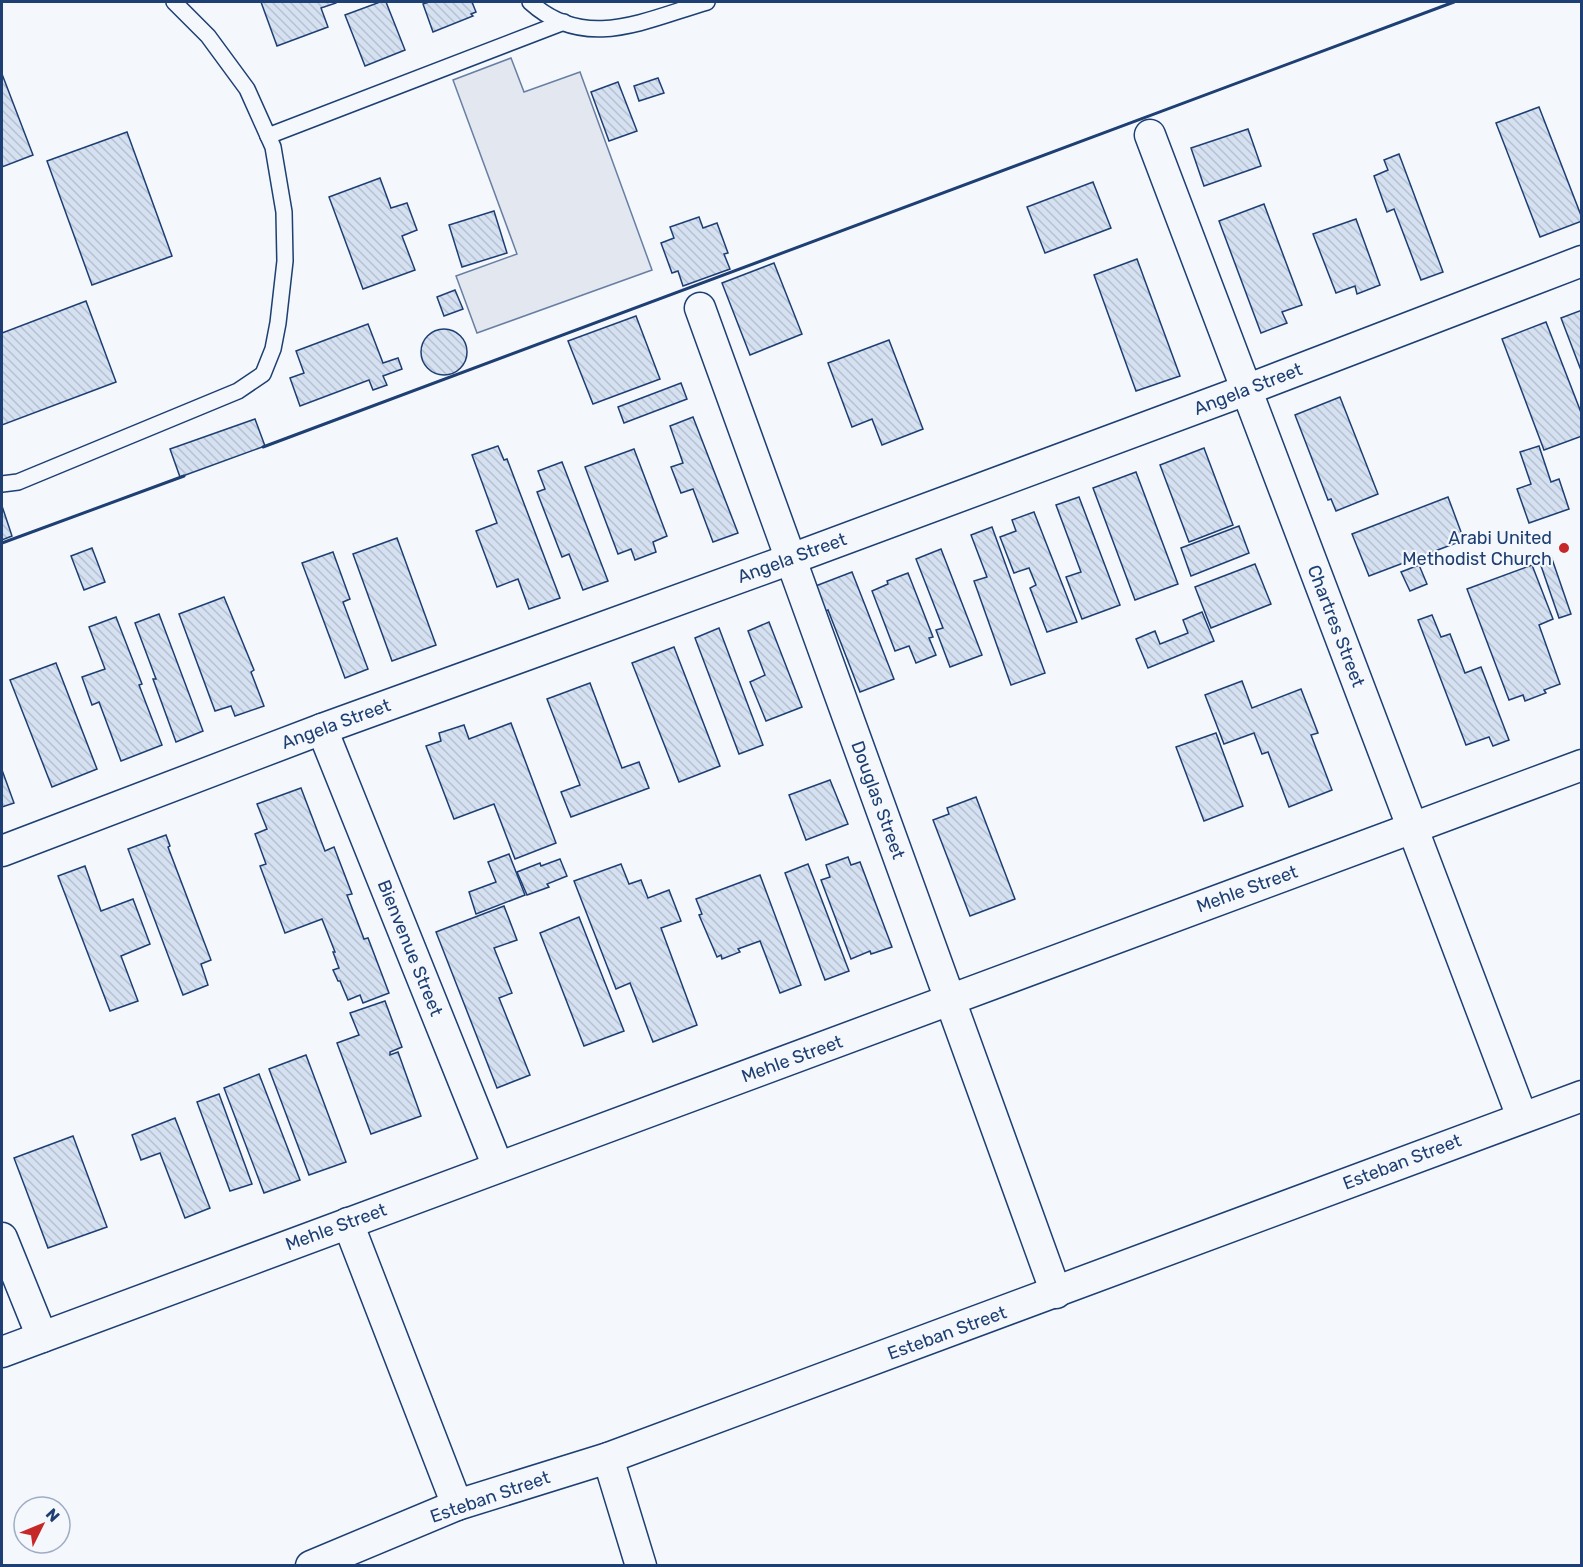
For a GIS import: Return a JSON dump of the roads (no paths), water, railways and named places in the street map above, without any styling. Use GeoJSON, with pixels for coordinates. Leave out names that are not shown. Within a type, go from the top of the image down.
{"type":"FeatureCollection","features":[{"type":"Feature","properties":{"kind":"street","name":"Chartres Street"},"geometry":{"type":"LineString","coordinates":[[1150,135],[1522,1117]]}},
{"type":"Feature","properties":{"kind":"street","name":"Angela Street"},"geometry":{"type":"LineString","coordinates":[[2,851],[322,729],[791,559],[1246,390],[1581,261]]}},
{"type":"Feature","properties":{"kind":"street","name":"Douglas Street"},"geometry":{"type":"LineString","coordinates":[[700,308],[1056,1293]]}},
{"type":"Feature","properties":{"kind":"street","name":"Bienvenue Street"},"geometry":{"type":"LineString","coordinates":[[322,729],[498,1167]]}},
{"type":"Feature","properties":{"kind":"street","name":"Mehle Street"},"geometry":{"type":"LineString","coordinates":[[2,1352],[1581,765]]}},
{"type":"Feature","properties":{"kind":"street","name":"Esteban Street"},"geometry":{"type":"LineString","coordinates":[[311,1566],[457,1505],[608,1458],[1581,1096]]}},
{"type":"Feature","properties":{"kind":"street"},"geometry":{"type":"LineString","coordinates":[[348,1223],[457,1505]]}},
{"type":"Feature","properties":{"kind":"street"},"geometry":{"type":"LineString","coordinates":[[2,1238],[42,1337]]}},
{"type":"Feature","properties":{"kind":"street"},"geometry":{"type":"LineString","coordinates":[[608,1458],[641,1566]]}},
{"type":"Feature","properties":{"kind":"lane"},"geometry":{"type":"LineString","coordinates":[[2,484],[18,482],[238,392],[263,374],[273,349],[285,261],[284,212],[273,147],[247,89],[208,36],[174,2]]}},
{"type":"Feature","properties":{"kind":"lane"},"geometry":{"type":"LineString","coordinates":[[530,2],[542,13],[579,29],[616,29],[707,2]]}},
{"type":"Feature","properties":{"kind":"lane"},"geometry":{"type":"LineString","coordinates":[[268,136],[564,22]]}},
{"type":"Feature","properties":{"kind":"place","name":"Arabi United Methodist Church"},"geometry":{"type":"Point","coordinates":[1564,548]}}]}
